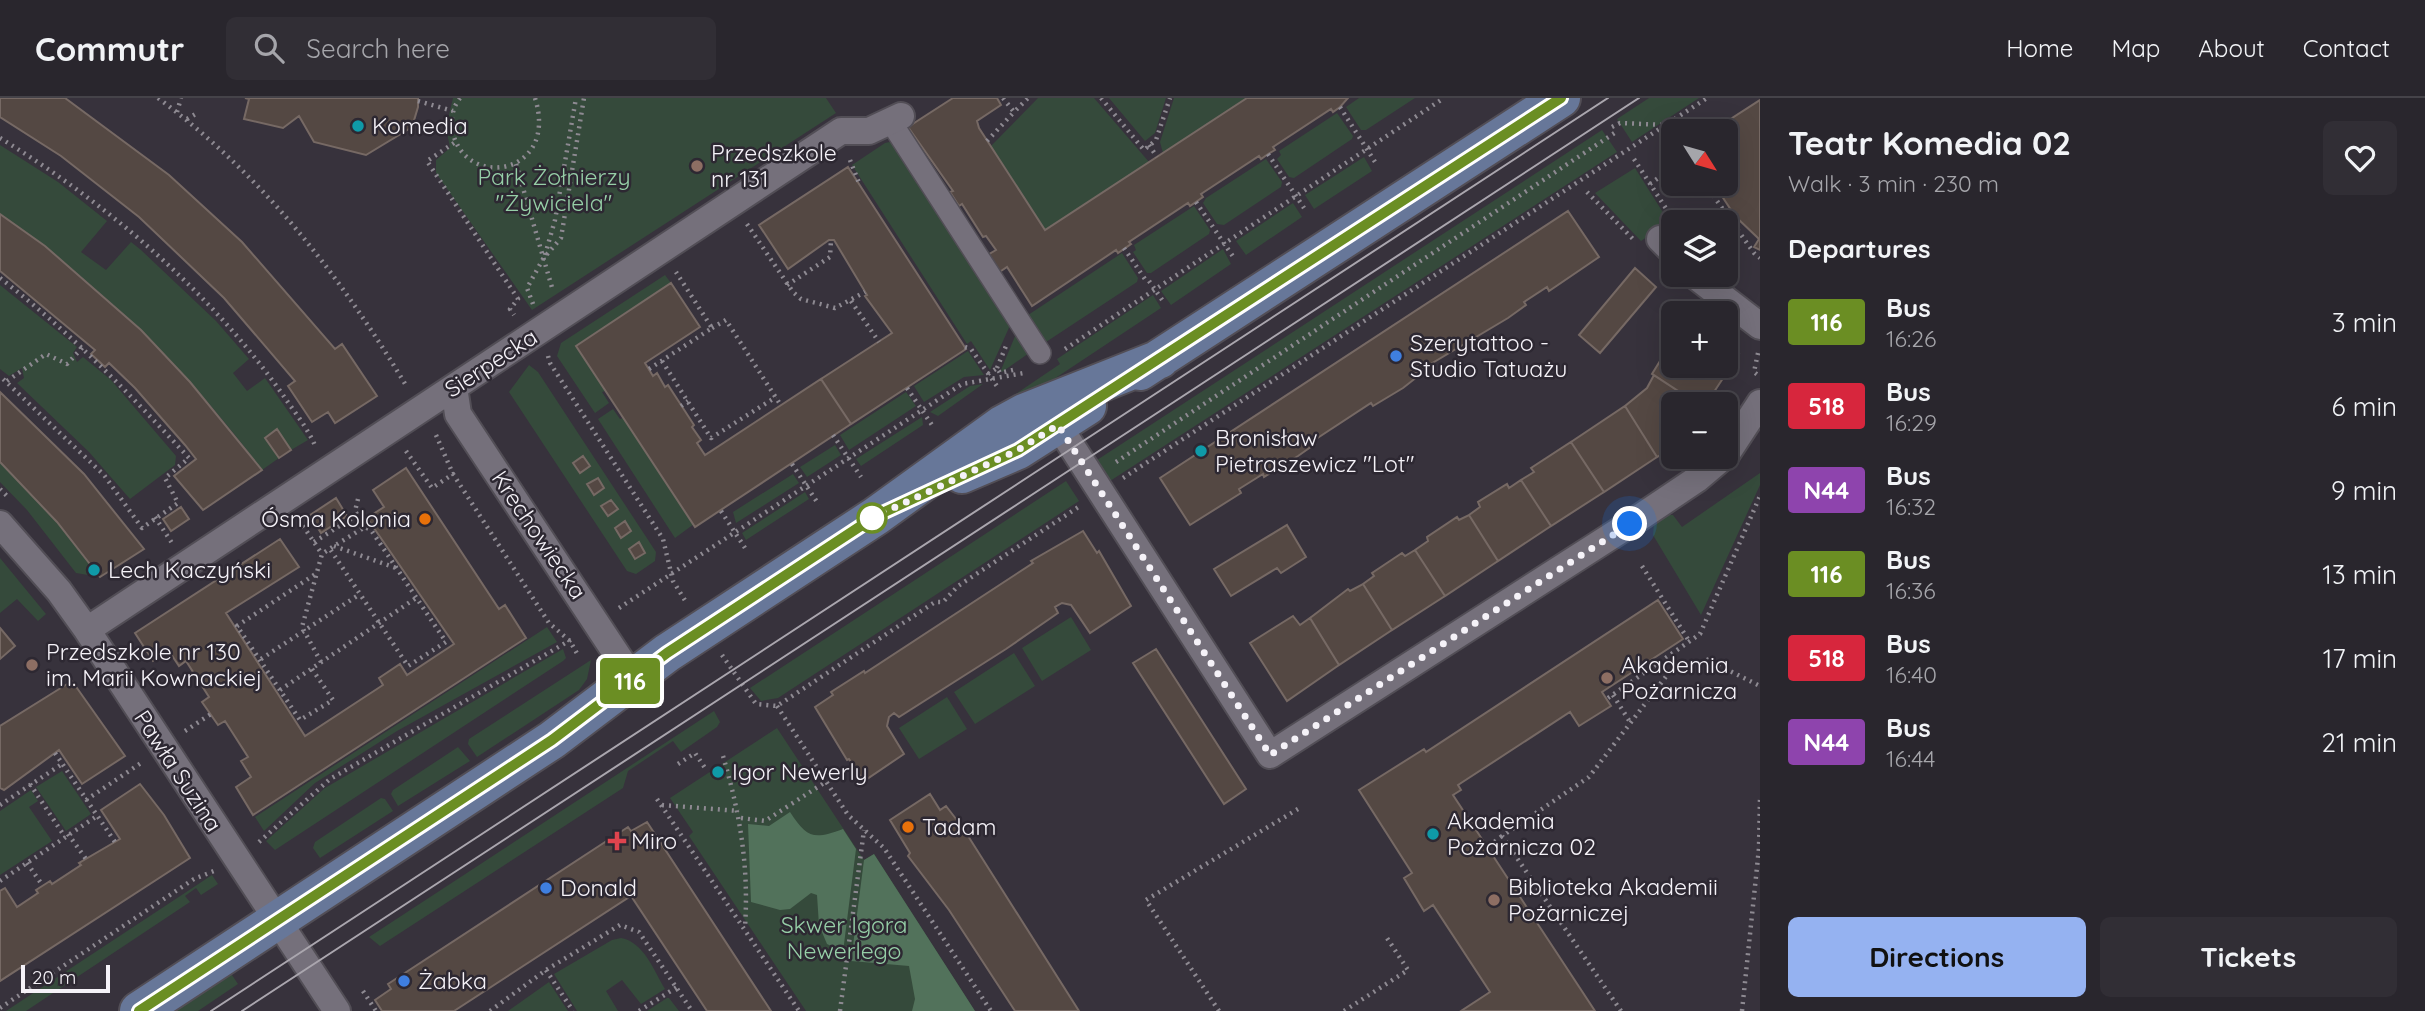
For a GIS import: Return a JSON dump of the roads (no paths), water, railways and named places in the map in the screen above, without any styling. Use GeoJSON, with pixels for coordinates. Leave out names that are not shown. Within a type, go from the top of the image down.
{"type":"FeatureCollection","features":[{"type":"Feature","properties":{"kind":"main road"},"geometry":{"type":"LineString","coordinates":[[1452,169],[1528,98]]}},
{"type":"Feature","properties":{"kind":"main road"},"geometry":{"type":"LineString","coordinates":[[876,516],[1018,450],[1561,98]]}},
{"type":"Feature","properties":{"kind":"main road"},"geometry":{"type":"LineString","coordinates":[[139,1011],[552,740],[705,628],[876,516],[1002,425],[1024,413],[1160,359]]}},
{"type":"Feature","properties":{"kind":"street","name":"Sierpecka"},"geometry":{"type":"LineString","coordinates":[[87,630],[841,131],[869,131],[896,119]]}},
{"type":"Feature","properties":{"kind":"street"},"geometry":{"type":"LineString","coordinates":[[896,119],[1040,353]]}},
{"type":"Feature","properties":{"kind":"street"},"geometry":{"type":"LineString","coordinates":[[1710,287],[1760,326]]}},
{"type":"Feature","properties":{"kind":"street","name":"Krechowiecka"},"geometry":{"type":"LineString","coordinates":[[454,387],[458,414],[633,679]]}},
{"type":"Feature","properties":{"kind":"street"},"geometry":{"type":"LineString","coordinates":[[1738,435],[1760,403]]}},
{"type":"Feature","properties":{"kind":"street"},"geometry":{"type":"LineString","coordinates":[[1058,425],[1270,755],[1630,524],[1709,469]]}},
{"type":"Feature","properties":{"kind":"street","name":"Pawła Suzina"},"geometry":{"type":"LineString","coordinates":[[9,515],[337,1011]]}},
{"type":"Feature","properties":{"kind":"tram line"},"geometry":{"type":"LineString","coordinates":[[211,1011],[1608,98]]}},
{"type":"Feature","properties":{"kind":"tram line"},"geometry":{"type":"LineString","coordinates":[[242,1011],[1639,98]]}},
{"type":"Feature","properties":{"kind":"place","name":"Komedia"},"geometry":{"type":"Point","coordinates":[358,126]}},
{"type":"Feature","properties":{"kind":"place","name":"Przedszkole nr 131"},"geometry":{"type":"Point","coordinates":[697,166]}},
{"type":"Feature","properties":{"kind":"place","name":"Szerytattoo - Studio Tatuażu"},"geometry":{"type":"Point","coordinates":[1396,356]}},
{"type":"Feature","properties":{"kind":"place","name":"Bronisław Pietraszewicz \"Lot\""},"geometry":{"type":"Point","coordinates":[1201,451]}},
{"type":"Feature","properties":{"kind":"place","name":"Ósma Kolonia"},"geometry":{"type":"Point","coordinates":[425,519]}},
{"type":"Feature","properties":{"kind":"place","name":"Lech Kaczyński"},"geometry":{"type":"Point","coordinates":[94,570]}},
{"type":"Feature","properties":{"kind":"place","name":"Przedszkole nr 130 im. Marii Kownackiej"},"geometry":{"type":"Point","coordinates":[32,665]}},
{"type":"Feature","properties":{"kind":"place","name":"Akademia Pożarnicza"},"geometry":{"type":"Point","coordinates":[1607,678]}},
{"type":"Feature","properties":{"kind":"place","name":"Igor Newerly"},"geometry":{"type":"Point","coordinates":[718,772]}},
{"type":"Feature","properties":{"kind":"place","name":"Tadam"},"geometry":{"type":"Point","coordinates":[908,827]}},
{"type":"Feature","properties":{"kind":"place","name":"Akademia Pożarnicza 02"},"geometry":{"type":"Point","coordinates":[1433,834]}},
{"type":"Feature","properties":{"kind":"place","name":"Miro"},"geometry":{"type":"Point","coordinates":[617,841]}},
{"type":"Feature","properties":{"kind":"place","name":"Donald"},"geometry":{"type":"Point","coordinates":[546,888]}},
{"type":"Feature","properties":{"kind":"place","name":"Biblioteka Akademii Pożarniczej"},"geometry":{"type":"Point","coordinates":[1494,900]}},
{"type":"Feature","properties":{"kind":"place","name":"Żabka"},"geometry":{"type":"Point","coordinates":[404,981]}},
{"type":"Feature","properties":{"kind":"park label","name":"Park Żołnierzy \"Żywiciela\""},"geometry":{"type":"Point","coordinates":[554,190]}},
{"type":"Feature","properties":{"kind":"park label","name":"Skwer Igora Newerlego"},"geometry":{"type":"Point","coordinates":[844,938]}}]}
